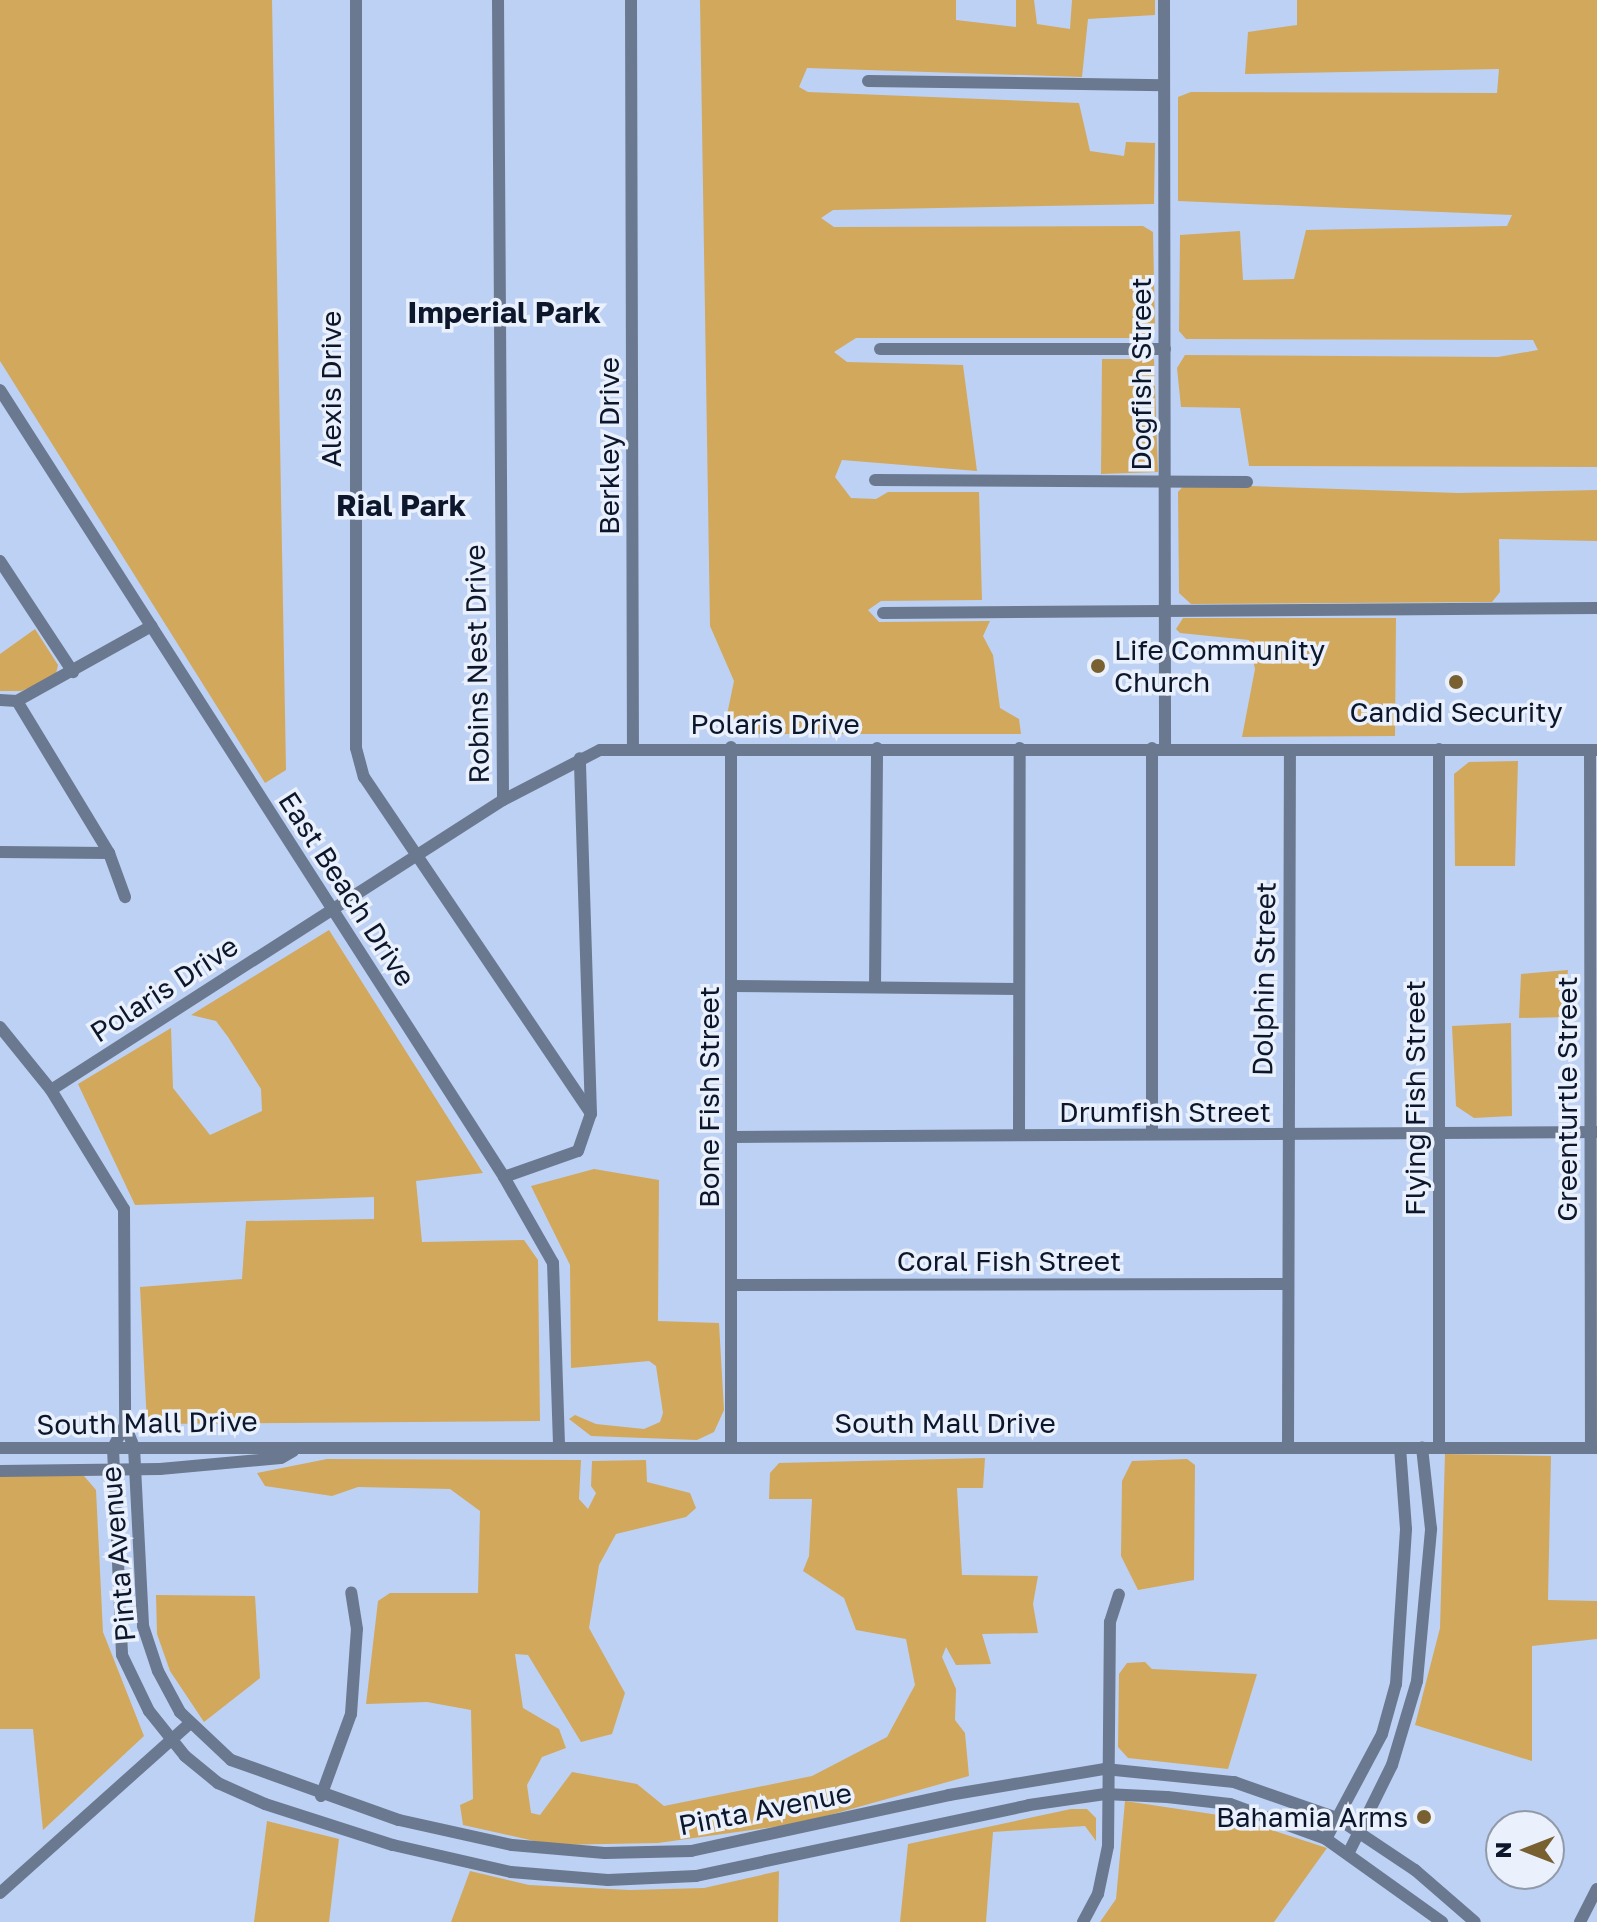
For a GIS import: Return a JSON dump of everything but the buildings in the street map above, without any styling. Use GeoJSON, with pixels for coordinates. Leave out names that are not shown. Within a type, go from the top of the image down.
{"type":"FeatureCollection","features":[{"type":"Feature","properties":{"kind":"street","name":"Alexis Drive"},"geometry":{"type":"LineString","coordinates":[[356,0],[356,748],[364,777],[591,1114]]}},
{"type":"Feature","properties":{"kind":"street","name":"Robins Nest Drive"},"geometry":{"type":"LineString","coordinates":[[498,0],[503,800]]}},
{"type":"Feature","properties":{"kind":"street","name":"Berkley Drive"},"geometry":{"type":"LineString","coordinates":[[631,0],[633,748]]}},
{"type":"Feature","properties":{"kind":"street","name":"Dogfish Street"},"geometry":{"type":"LineString","coordinates":[[1152,1134],[1158,748],[1166,610],[1164,0]]}},
{"type":"Feature","properties":{"kind":"street"},"geometry":{"type":"LineString","coordinates":[[868,81],[1164,85]]}},
{"type":"Feature","properties":{"kind":"street"},"geometry":{"type":"LineString","coordinates":[[880,349],[1165,349]]}},
{"type":"Feature","properties":{"kind":"street","name":"East Beach Drive"},"geometry":{"type":"LineString","coordinates":[[0,390],[504,1177],[553,1263],[559,1445]]}},
{"type":"Feature","properties":{"kind":"street"},"geometry":{"type":"LineString","coordinates":[[875,480],[1247,482]]}},
{"type":"Feature","properties":{"kind":"street"},"geometry":{"type":"LineString","coordinates":[[0,561],[73,672]]}},
{"type":"Feature","properties":{"kind":"street"},"geometry":{"type":"LineString","coordinates":[[883,613],[1597,608]]}},
{"type":"Feature","properties":{"kind":"street"},"geometry":{"type":"LineString","coordinates":[[0,700],[17,701],[152,626]]}},
{"type":"Feature","properties":{"kind":"street"},"geometry":{"type":"LineString","coordinates":[[17,701],[109,853],[125,897]]}},
{"type":"Feature","properties":{"kind":"street","name":"Polaris Drive"},"geometry":{"type":"LineString","coordinates":[[51,1090],[503,800],[580,758],[633,748],[731,747],[1594,750]]}},
{"type":"Feature","properties":{"kind":"street","name":"Bone Fish Street"},"geometry":{"type":"LineString","coordinates":[[731,747],[731,1447]]}},
{"type":"Feature","properties":{"kind":"street"},"geometry":{"type":"LineString","coordinates":[[875,986],[877,748]]}},
{"type":"Feature","properties":{"kind":"street"},"geometry":{"type":"LineString","coordinates":[[1019,1135],[1020,748]]}},
{"type":"Feature","properties":{"kind":"street","name":"Flying Fish Street"},"geometry":{"type":"LineString","coordinates":[[1439,749],[1439,1448]]}},
{"type":"Feature","properties":{"kind":"street","name":"Greenturtle Street"},"geometry":{"type":"LineString","coordinates":[[1594,750],[1594,1448]]}},
{"type":"Feature","properties":{"kind":"street","name":"Dolphin Street"},"geometry":{"type":"LineString","coordinates":[[1288,1447],[1290,751]]}},
{"type":"Feature","properties":{"kind":"street"},"geometry":{"type":"LineString","coordinates":[[504,1177],[578,1151],[591,1114],[580,758]]}},
{"type":"Feature","properties":{"kind":"street"},"geometry":{"type":"LineString","coordinates":[[0,852],[109,853]]}},
{"type":"Feature","properties":{"kind":"street"},"geometry":{"type":"LineString","coordinates":[[733,986],[1018,989]]}},
{"type":"Feature","properties":{"kind":"street"},"geometry":{"type":"LineString","coordinates":[[0,1027],[51,1090],[125,1214],[125,1425],[113,1448]]}},
{"type":"Feature","properties":{"kind":"street","name":"Drumfish Street"},"geometry":{"type":"LineString","coordinates":[[732,1137],[1152,1134],[1287,1137],[1594,1132]]}},
{"type":"Feature","properties":{"kind":"street","name":"Coral Fish Street"},"geometry":{"type":"LineString","coordinates":[[732,1285],[1287,1284]]}},
{"type":"Feature","properties":{"kind":"street","name":"Pinta Avenue"},"geometry":{"type":"LineString","coordinates":[[125,1425],[134,1447],[143,1626],[158,1671],[189,1724],[231,1760],[321,1796],[512,1845],[605,1853],[691,1851],[949,1795],[1105,1769],[1234,1782],[1337,1818],[1415,1870],[1475,1922]]}},
{"type":"Feature","properties":{"kind":"street","name":"South Mall Drive"},"geometry":{"type":"LineString","coordinates":[[0,1448],[281,1445],[293,1451],[559,1445],[1594,1448]]}},
{"type":"Feature","properties":{"kind":"street"},"geometry":{"type":"LineString","coordinates":[[1348,1854],[1392,1765],[1417,1681],[1431,1529],[1422,1447]]}},
{"type":"Feature","properties":{"kind":"street","name":"Pinta Avenue"},"geometry":{"type":"LineString","coordinates":[[113,1448],[122,1655],[149,1711],[171,1740],[201,1771],[237,1793],[393,1845],[511,1872],[608,1880],[696,1876],[970,1816],[1105,1794],[1230,1804],[1326,1839],[1442,1922]]}},
{"type":"Feature","properties":{"kind":"street"},"geometry":{"type":"LineString","coordinates":[[1326,1839],[1371,1756],[1396,1684],[1406,1529],[1400,1448]]}},
{"type":"Feature","properties":{"kind":"street","name":"South Mall Drive"},"geometry":{"type":"LineString","coordinates":[[0,1471],[135,1470],[281,1458],[293,1451]]}},
{"type":"Feature","properties":{"kind":"street"},"geometry":{"type":"LineString","coordinates":[[1406,1529],[1431,1529]]}},
{"type":"Feature","properties":{"kind":"street"},"geometry":{"type":"LineString","coordinates":[[321,1796],[351,1714],[357,1629],[351,1592]]}},
{"type":"Feature","properties":{"kind":"street"},"geometry":{"type":"LineString","coordinates":[[1083,1922],[1098,1894],[1108,1846],[1105,1769],[1110,1622],[1119,1594]]}},
{"type":"Feature","properties":{"kind":"street"},"geometry":{"type":"LineString","coordinates":[[0,1893],[189,1724]]}},
{"type":"Feature","properties":{"kind":"street"},"geometry":{"type":"LineString","coordinates":[[1371,1756],[1392,1765]]}},
{"type":"Feature","properties":{"kind":"street"},"geometry":{"type":"LineString","coordinates":[[691,1851],[696,1876]]}},
{"type":"Feature","properties":{"kind":"street"},"geometry":{"type":"LineString","coordinates":[[1580,1922],[1597,1889]]}},
{"type":"Feature","properties":{"kind":"shaded area"},"geometry":{"type":"Polygon","coordinates":[[[0,0],[272,0],[286,770],[265,783],[0,361],[0,0]]]}},
{"type":"Feature","properties":{"kind":"shaded area"},"geometry":{"type":"Polygon","coordinates":[[[700,0],[956,0],[956,20],[1016,27],[1016,0],[1034,0],[1037,24],[1070,29],[1072,0],[1155,0],[1155,15],[1088,19],[1082,77],[807,68],[799,87],[808,92],[1079,103],[1090,151],[1124,156],[1126,142],[1155,143],[1154,204],[833,210],[821,218],[834,227],[1143,226],[1153,232],[1155,329],[1144,338],[856,338],[834,352],[847,362],[963,365],[977,471],[842,460],[835,477],[851,498],[876,499],[888,492],[979,492],[982,600],[881,601],[868,610],[879,622],[990,621],[983,636],[993,655],[1000,708],[1019,719],[1021,734],[723,734],[734,681],[710,626],[700,0]]]}},
{"type":"Feature","properties":{"kind":"shaded area"},"geometry":{"type":"Polygon","coordinates":[[[1297,0],[1597,0],[1597,467],[1249,466],[1240,408],[1181,407],[1177,368],[1185,355],[1498,357],[1538,350],[1533,340],[1186,339],[1179,331],[1180,235],[1240,231],[1243,280],[1294,279],[1306,230],[1507,226],[1512,215],[1178,201],[1178,97],[1191,92],[1497,93],[1499,69],[1245,74],[1248,32],[1297,25],[1297,0]]]}},
{"type":"Feature","properties":{"kind":"shaded area"},"geometry":{"type":"Polygon","coordinates":[[[1102,359],[1154,359],[1158,472],[1101,474],[1102,359]]]}},
{"type":"Feature","properties":{"kind":"shaded area"},"geometry":{"type":"Polygon","coordinates":[[[1185,484],[1458,493],[1597,490],[1597,541],[1499,539],[1500,592],[1492,602],[1191,604],[1179,593],[1178,492],[1185,484]]]}},
{"type":"Feature","properties":{"kind":"shaded area"},"geometry":{"type":"Polygon","coordinates":[[[1183,618],[1396,618],[1395,736],[1242,737],[1255,669],[1249,640],[1180,633],[1176,629],[1183,618]]]}},
{"type":"Feature","properties":{"kind":"shaded area"},"geometry":{"type":"Polygon","coordinates":[[[35,629],[58,665],[55,678],[21,691],[0,691],[0,654],[35,629]]]}},
{"type":"Feature","properties":{"kind":"shaded area"},"geometry":{"type":"Polygon","coordinates":[[[1518,761],[1515,866],[1455,866],[1454,774],[1469,762],[1518,761]]]}},
{"type":"Feature","properties":{"kind":"shaded area"},"geometry":{"type":"Polygon","coordinates":[[[329,930],[483,1173],[416,1181],[422,1242],[524,1240],[538,1260],[540,1421],[147,1424],[140,1287],[242,1279],[246,1221],[374,1219],[374,1197],[135,1205],[78,1084],[171,1028],[173,1088],[210,1135],[262,1111],[261,1089],[228,1037],[216,1021],[191,1015],[329,930]]]}},
{"type":"Feature","properties":{"kind":"shaded area"},"geometry":{"type":"Polygon","coordinates":[[[1568,970],[1565,1000],[1571,1017],[1519,1018],[1521,974],[1568,970]]]}},
{"type":"Feature","properties":{"kind":"shaded area"},"geometry":{"type":"Polygon","coordinates":[[[1511,1023],[1512,1116],[1474,1118],[1456,1106],[1452,1026],[1511,1023]]]}},
{"type":"Feature","properties":{"kind":"shaded area"},"geometry":{"type":"Polygon","coordinates":[[[594,1169],[659,1180],[658,1321],[719,1323],[724,1410],[714,1432],[697,1440],[591,1436],[569,1419],[575,1415],[596,1424],[644,1429],[660,1422],[663,1413],[656,1366],[649,1361],[571,1368],[570,1265],[531,1186],[594,1169]]]}},
{"type":"Feature","properties":{"kind":"shaded area"},"geometry":{"type":"Polygon","coordinates":[[[1445,1454],[1551,1456],[1548,1600],[1597,1601],[1597,1639],[1532,1646],[1532,1761],[1415,1725],[1440,1628],[1445,1454]]]}},
{"type":"Feature","properties":{"kind":"shaded area"},"geometry":{"type":"Polygon","coordinates":[[[985,1458],[983,1488],[957,1488],[962,1575],[1038,1576],[1033,1604],[1038,1633],[982,1634],[991,1664],[956,1665],[946,1647],[942,1657],[956,1689],[955,1720],[965,1733],[969,1776],[801,1823],[658,1843],[552,1845],[463,1825],[460,1805],[473,1799],[471,1710],[427,1702],[366,1704],[378,1601],[390,1593],[478,1593],[480,1511],[450,1489],[358,1487],[332,1496],[265,1486],[257,1473],[327,1459],[581,1460],[579,1499],[588,1509],[596,1493],[591,1486],[592,1461],[646,1460],[647,1482],[690,1493],[696,1508],[686,1517],[616,1534],[599,1565],[589,1628],[625,1693],[612,1734],[581,1742],[528,1655],[515,1654],[523,1708],[559,1729],[566,1748],[542,1757],[527,1785],[531,1813],[540,1815],[572,1772],[637,1784],[664,1806],[812,1776],[887,1737],[915,1685],[906,1639],[856,1630],[844,1598],[803,1571],[809,1556],[812,1499],[769,1499],[770,1473],[779,1463],[985,1458]]]}},
{"type":"Feature","properties":{"kind":"shaded area"},"geometry":{"type":"Polygon","coordinates":[[[1187,1459],[1195,1465],[1194,1580],[1138,1590],[1121,1556],[1122,1481],[1132,1461],[1187,1459]]]}},
{"type":"Feature","properties":{"kind":"shaded area"},"geometry":{"type":"Polygon","coordinates":[[[0,1476],[84,1476],[96,1490],[103,1632],[144,1736],[43,1830],[33,1729],[0,1729],[0,1476]]]}},
{"type":"Feature","properties":{"kind":"shaded area"},"geometry":{"type":"Polygon","coordinates":[[[156,1595],[255,1596],[260,1678],[204,1722],[170,1671],[157,1634],[156,1595]]]}},
{"type":"Feature","properties":{"kind":"shaded area"},"geometry":{"type":"Polygon","coordinates":[[[1145,1662],[1152,1669],[1257,1674],[1228,1769],[1128,1758],[1118,1747],[1119,1674],[1127,1663],[1145,1662]]]}},
{"type":"Feature","properties":{"kind":"shaded area"},"geometry":{"type":"Polygon","coordinates":[[[1125,1801],[1232,1817],[1327,1848],[1274,1922],[1100,1922],[1116,1899],[1125,1801]]]}},
{"type":"Feature","properties":{"kind":"shaded area"},"geometry":{"type":"Polygon","coordinates":[[[1071,1809],[1087,1809],[1096,1818],[1096,1841],[1085,1826],[993,1832],[986,1922],[900,1922],[908,1844],[1071,1809]]]}},
{"type":"Feature","properties":{"kind":"shaded area"},"geometry":{"type":"Polygon","coordinates":[[[267,1821],[339,1839],[329,1922],[254,1922],[267,1821]]]}},
{"type":"Feature","properties":{"kind":"shaded area"},"geometry":{"type":"Polygon","coordinates":[[[470,1871],[529,1885],[630,1890],[704,1888],[779,1871],[778,1922],[451,1922],[470,1871]]]}},
{"type":"Feature","properties":{"kind":"place","name":"Life Community Church"},"geometry":{"type":"Point","coordinates":[1098,666]}},
{"type":"Feature","properties":{"kind":"place","name":"Candid Security"},"geometry":{"type":"Point","coordinates":[1456,682]}},
{"type":"Feature","properties":{"kind":"place","name":"Bahamia Arms"},"geometry":{"type":"Point","coordinates":[1424,1817]}},
{"type":"Feature","properties":{"kind":"district","name":"Imperial Park"},"geometry":{"type":"Point","coordinates":[504,312]}},
{"type":"Feature","properties":{"kind":"district","name":"Rial Park"},"geometry":{"type":"Point","coordinates":[401,505]}}]}
